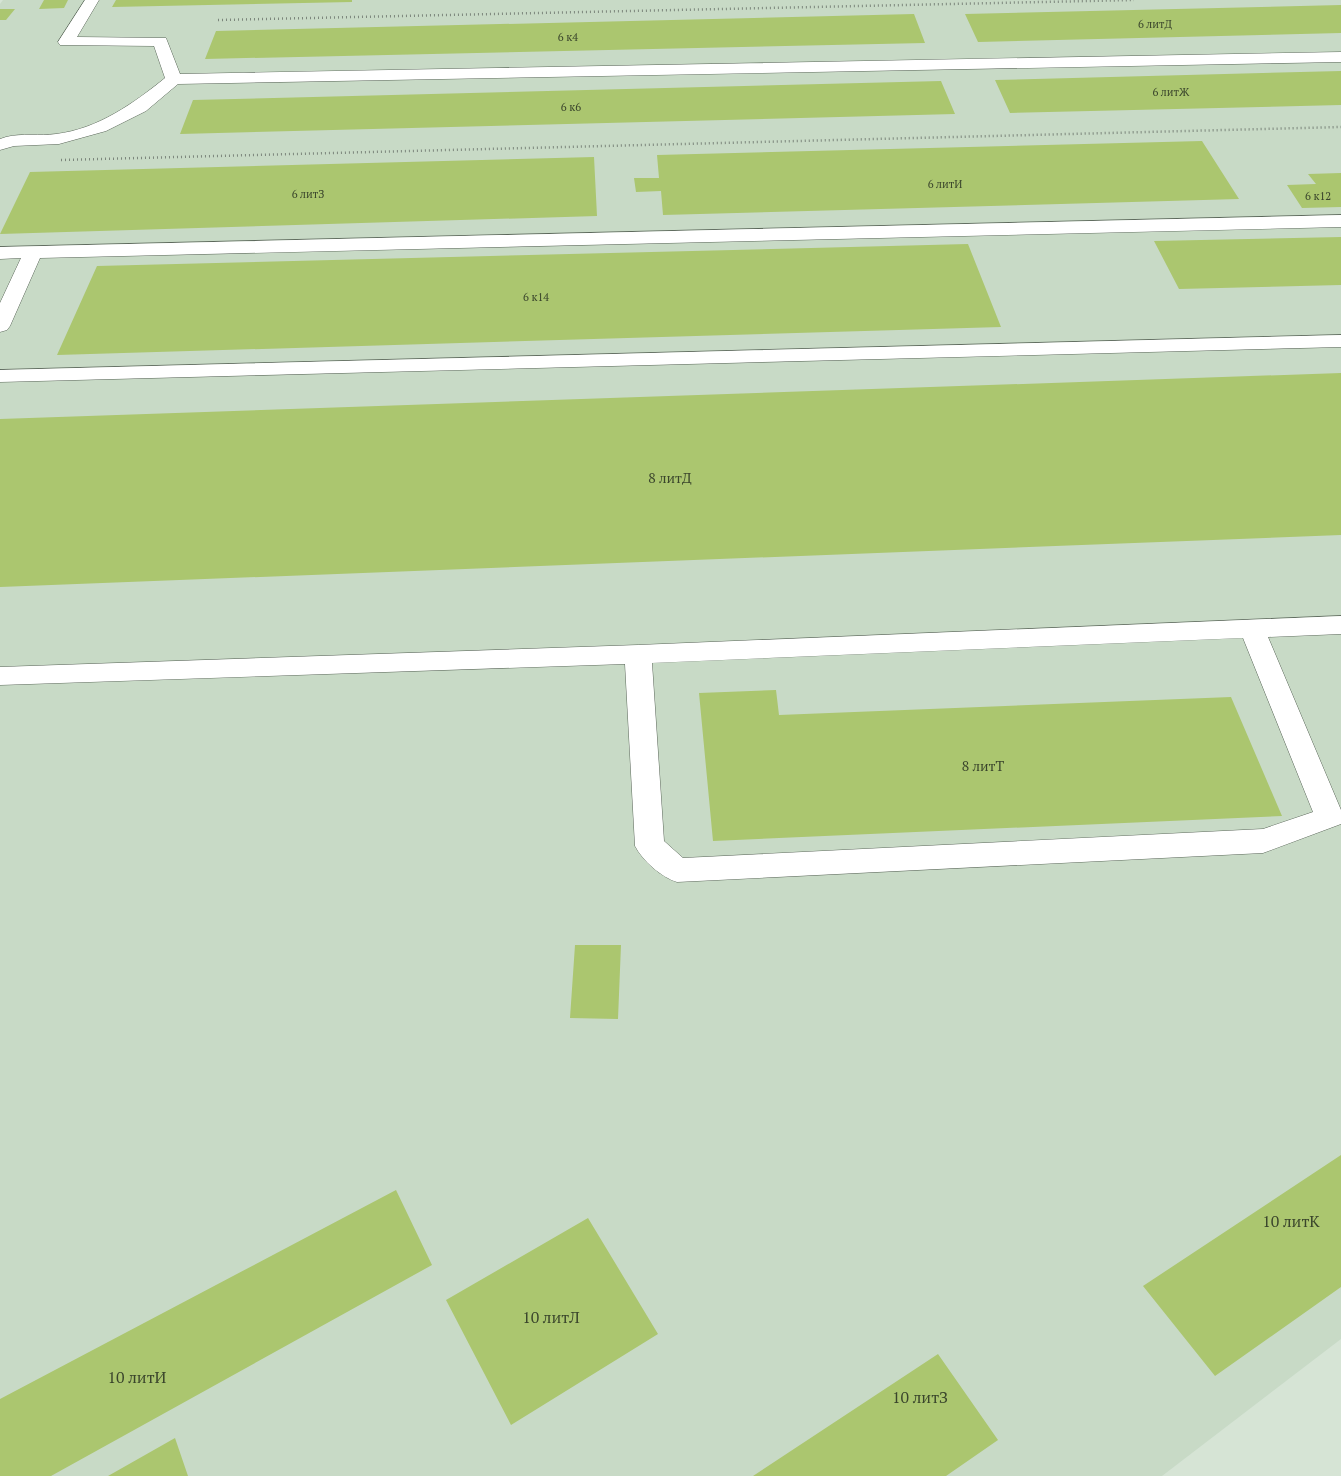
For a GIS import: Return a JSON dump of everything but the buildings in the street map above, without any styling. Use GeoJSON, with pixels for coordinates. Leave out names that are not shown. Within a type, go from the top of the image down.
{"type":"FeatureCollection","features":[{"type":"Feature","properties":{"kind":"lane"},"geometry":{"type":"LineString","coordinates":[[92,0],[66,42],[160,41],[174,79]]}},
{"type":"Feature","properties":{"kind":"lane"},"geometry":{"type":"LineString","coordinates":[[0,162],[4,140],[59,139],[100,127],[140,107],[174,79],[1341,57]]}},
{"type":"Feature","properties":{"kind":"lane"},"geometry":{"type":"LineString","coordinates":[[0,252],[1341,221]]}},
{"type":"Feature","properties":{"kind":"lane"},"geometry":{"type":"LineString","coordinates":[[0,326],[33,252]]}},
{"type":"Feature","properties":{"kind":"lane"},"geometry":{"type":"LineString","coordinates":[[0,376],[1341,340]]}},
{"type":"Feature","properties":{"kind":"lane"},"geometry":{"type":"LineString","coordinates":[[0,676],[638,654],[1341,625]]}},
{"type":"Feature","properties":{"kind":"lane"},"geometry":{"type":"LineString","coordinates":[[638,654],[650,846],[677,870],[1263,841],[1330,818],[1252,629]]}},
{"type":"Feature","properties":{"kind":"shaded area"},"geometry":{"type":"Polygon","coordinates":[[[3,0],[1341,0],[1341,1339],[1162,1476],[0,1476],[0,4],[3,0]]]}},
{"type":"Feature","properties":{"kind":"railway"},"geometry":{"type":"LineString","coordinates":[[218,20],[1134,0]]}},
{"type":"Feature","properties":{"kind":"railway"},"geometry":{"type":"LineString","coordinates":[[61,160],[1341,127]]}}]}
